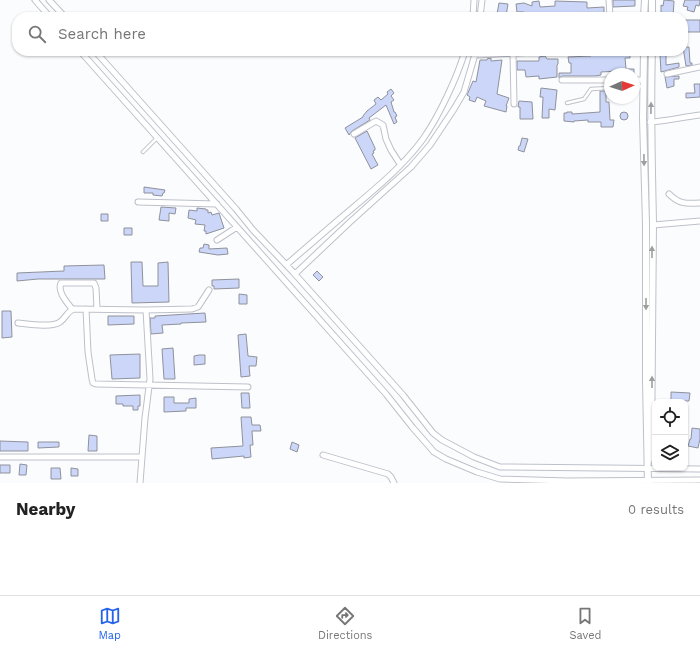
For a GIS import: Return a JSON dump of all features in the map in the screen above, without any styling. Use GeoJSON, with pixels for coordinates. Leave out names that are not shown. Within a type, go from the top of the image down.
{"type":"FeatureCollection","features":[{"type":"Feature","properties":{"kind":"street"},"geometry":{"type":"LineString","coordinates":[[35,0],[46,12]]}},
{"type":"Feature","properties":{"kind":"street"},"geometry":{"type":"LineString","coordinates":[[49,0],[60,12]]}},
{"type":"Feature","properties":{"kind":"street"},"geometry":{"type":"LineString","coordinates":[[473,12],[474,0]]}},
{"type":"Feature","properties":{"kind":"street"},"geometry":{"type":"LineString","coordinates":[[481,12],[482,0]]}},
{"type":"Feature","properties":{"kind":"street"},"geometry":{"type":"LineString","coordinates":[[609,0],[610,12]]}},
{"type":"Feature","properties":{"kind":"street"},"geometry":{"type":"LineString","coordinates":[[644,12],[645,0]]}},
{"type":"Feature","properties":{"kind":"street"},"geometry":{"type":"LineString","coordinates":[[652,0],[652,12]]}},
{"type":"Feature","properties":{"kind":"street"},"geometry":{"type":"LineString","coordinates":[[84,56],[386,394],[434,452],[446,459],[501,481],[700,480]]}},
{"type":"Feature","properties":{"kind":"street"},"geometry":{"type":"LineString","coordinates":[[99,56],[253,230],[287,265],[403,395],[433,433],[442,440],[474,457],[500,467],[648,470],[700,469]]}},
{"type":"Feature","properties":{"kind":"street"},"geometry":{"type":"LineString","coordinates":[[287,265],[364,198],[400,164],[423,139],[437,117],[463,56]]}},
{"type":"Feature","properties":{"kind":"street"},"geometry":{"type":"LineString","coordinates":[[294,273],[411,167],[430,145],[464,92],[474,56]]}},
{"type":"Feature","properties":{"kind":"street"},"geometry":{"type":"LineString","coordinates":[[513,56],[514,104]]}},
{"type":"Feature","properties":{"kind":"street"},"geometry":{"type":"LineString","coordinates":[[644,56],[648,481]]}},
{"type":"Feature","properties":{"kind":"street"},"geometry":{"type":"LineString","coordinates":[[648,462],[651,455],[653,225],[650,122],[652,56]]}},
{"type":"Feature","properties":{"kind":"street"},"geometry":{"type":"LineString","coordinates":[[667,74],[700,68]]}},
{"type":"Feature","properties":{"kind":"street"},"geometry":{"type":"LineString","coordinates":[[562,80],[604,80]]}},
{"type":"Feature","properties":{"kind":"street"},"geometry":{"type":"LineString","coordinates":[[650,122],[666,122],[700,115]]}},
{"type":"Feature","properties":{"kind":"street"},"geometry":{"type":"LineString","coordinates":[[354,134],[376,121],[379,122],[382,125],[391,150],[400,164]]}},
{"type":"Feature","properties":{"kind":"street"},"geometry":{"type":"LineString","coordinates":[[669,194],[675,201],[682,203],[700,203]]}},
{"type":"Feature","properties":{"kind":"street"},"geometry":{"type":"LineString","coordinates":[[138,202],[217,204]]}},
{"type":"Feature","properties":{"kind":"street"},"geometry":{"type":"LineString","coordinates":[[653,225],[700,221]]}},
{"type":"Feature","properties":{"kind":"street"},"geometry":{"type":"LineString","coordinates":[[217,240],[237,227]]}},
{"type":"Feature","properties":{"kind":"street"},"geometry":{"type":"LineString","coordinates":[[72,309],[62,294],[60,289],[61,283],[94,283],[96,288],[98,309]]}},
{"type":"Feature","properties":{"kind":"street"},"geometry":{"type":"LineString","coordinates":[[72,309],[192,310],[198,307],[210,290]]}},
{"type":"Feature","properties":{"kind":"street"},"geometry":{"type":"LineString","coordinates":[[18,323],[56,325],[62,321],[72,309]]}},
{"type":"Feature","properties":{"kind":"street"},"geometry":{"type":"LineString","coordinates":[[86,309],[88,352],[93,383],[248,387]]}},
{"type":"Feature","properties":{"kind":"street"},"geometry":{"type":"LineString","coordinates":[[140,483],[150,379],[146,310]]}},
{"type":"Feature","properties":{"kind":"street"},"geometry":{"type":"LineString","coordinates":[[323,455],[388,474],[394,483]]}},
{"type":"Feature","properties":{"kind":"street"},"geometry":{"type":"LineString","coordinates":[[0,457],[142,456]]}},
{"type":"Feature","properties":{"kind":"lane"},"geometry":{"type":"LineString","coordinates":[[567,103],[584,99],[591,89],[604,88]]}},
{"type":"Feature","properties":{"kind":"lane"},"geometry":{"type":"LineString","coordinates":[[143,152],[158,138]]}},
{"type":"Feature","properties":{"kind":"building"},"geometry":{"type":"Polygon","coordinates":[[[613,0],[635,0],[635,6],[613,7],[613,0]]]}},
{"type":"Feature","properties":{"kind":"building"},"geometry":{"type":"Polygon","coordinates":[[[664,0],[674,1],[673,12],[661,12],[661,5],[663,6],[664,0]]]}},
{"type":"Feature","properties":{"kind":"building"},"geometry":{"type":"Polygon","coordinates":[[[685,0],[700,0],[699,6],[696,5],[694,12],[687,10],[688,7],[683,6],[685,0]]]}},
{"type":"Feature","properties":{"kind":"building"},"geometry":{"type":"Polygon","coordinates":[[[539,1],[540,7],[555,6],[555,1],[587,2],[587,8],[604,7],[604,12],[517,12],[516,4],[524,3],[532,6],[532,2],[539,1]]]}},
{"type":"Feature","properties":{"kind":"building"},"geometry":{"type":"Polygon","coordinates":[[[499,3],[508,4],[507,12],[497,12],[499,3]]]}},
{"type":"Feature","properties":{"kind":"building"},"geometry":{"type":"Polygon","coordinates":[[[688,20],[700,20],[700,32],[688,32],[688,20]]]}},
{"type":"Feature","properties":{"kind":"building"},"geometry":{"type":"Polygon","coordinates":[[[689,47],[690,63],[692,63],[692,65],[686,66],[684,56],[688,56],[689,47]]]}},
{"type":"Feature","properties":{"kind":"building"},"geometry":{"type":"Polygon","coordinates":[[[545,56],[547,59],[558,59],[557,77],[539,79],[539,76],[526,77],[525,70],[517,70],[517,61],[539,61],[539,57],[545,56]]]}},
{"type":"Feature","properties":{"kind":"building"},"geometry":{"type":"Polygon","coordinates":[[[630,56],[630,58],[625,58],[626,68],[604,68],[604,72],[601,72],[601,75],[595,76],[562,76],[559,78],[559,73],[571,73],[571,63],[569,63],[568,57],[630,56]]]}},
{"type":"Feature","properties":{"kind":"building"},"geometry":{"type":"Polygon","coordinates":[[[660,56],[666,56],[666,65],[679,63],[679,67],[661,72],[660,56]]]}},
{"type":"Feature","properties":{"kind":"building"},"geometry":{"type":"Polygon","coordinates":[[[491,58],[491,61],[502,60],[497,94],[509,98],[506,106],[506,112],[484,106],[486,101],[477,97],[475,102],[469,100],[470,97],[467,95],[473,81],[476,82],[480,60],[487,60],[491,58]]]}},
{"type":"Feature","properties":{"kind":"building"},"geometry":{"type":"Polygon","coordinates":[[[679,76],[679,79],[674,79],[674,86],[667,88],[665,77],[679,76]]]}},
{"type":"Feature","properties":{"kind":"building"},"geometry":{"type":"Polygon","coordinates":[[[694,84],[700,84],[700,97],[686,98],[686,93],[695,93],[694,84]]]}},
{"type":"Feature","properties":{"kind":"building"},"geometry":{"type":"Polygon","coordinates":[[[541,88],[557,90],[555,110],[549,109],[549,118],[542,118],[543,97],[540,97],[541,88]]]}},
{"type":"Feature","properties":{"kind":"building"},"geometry":{"type":"Polygon","coordinates":[[[391,89],[394,93],[391,96],[394,100],[391,102],[397,116],[395,117],[397,122],[394,124],[386,105],[369,118],[370,120],[352,131],[349,135],[345,128],[363,117],[367,111],[376,104],[374,100],[378,97],[381,100],[391,89]]]}},
{"type":"Feature","properties":{"kind":"building"},"geometry":{"type":"Polygon","coordinates":[[[600,91],[604,91],[604,104],[609,104],[610,120],[614,120],[613,127],[601,127],[601,122],[588,122],[588,120],[574,122],[564,121],[564,113],[567,112],[572,112],[572,114],[600,112],[600,91]]]}},
{"type":"Feature","properties":{"kind":"building"},"geometry":{"type":"Polygon","coordinates":[[[519,101],[532,102],[533,119],[520,119],[520,107],[518,107],[519,101]]]}},
{"type":"Feature","properties":{"kind":"building"},"geometry":{"type":"Polygon","coordinates":[[[622,112],[626,112],[628,116],[626,120],[622,120],[620,118],[620,114],[622,112]]]}},
{"type":"Feature","properties":{"kind":"building"},"geometry":{"type":"Polygon","coordinates":[[[367,131],[375,148],[373,151],[374,153],[372,154],[378,165],[371,169],[355,138],[367,131]]]}},
{"type":"Feature","properties":{"kind":"building"},"geometry":{"type":"Polygon","coordinates":[[[522,138],[528,139],[524,152],[518,150],[522,138]]]}},
{"type":"Feature","properties":{"kind":"building"},"geometry":{"type":"Polygon","coordinates":[[[144,187],[165,190],[162,196],[153,195],[153,193],[144,193],[144,187]]]}},
{"type":"Feature","properties":{"kind":"building"},"geometry":{"type":"Polygon","coordinates":[[[161,207],[176,208],[175,214],[169,213],[169,221],[159,220],[161,207]]]}},
{"type":"Feature","properties":{"kind":"building"},"geometry":{"type":"Polygon","coordinates":[[[197,208],[206,209],[208,210],[208,213],[211,212],[212,215],[219,213],[224,228],[206,234],[206,231],[204,231],[205,225],[195,224],[196,220],[188,218],[189,210],[197,211],[197,208]]]}},
{"type":"Feature","properties":{"kind":"building"},"geometry":{"type":"Polygon","coordinates":[[[101,214],[108,214],[108,221],[101,221],[101,214]]]}},
{"type":"Feature","properties":{"kind":"building"},"geometry":{"type":"Polygon","coordinates":[[[124,228],[132,228],[132,235],[124,235],[124,228]]]}},
{"type":"Feature","properties":{"kind":"building"},"geometry":{"type":"Polygon","coordinates":[[[204,244],[209,245],[209,249],[227,248],[228,254],[218,255],[199,252],[200,248],[203,248],[204,244]]]}},
{"type":"Feature","properties":{"kind":"building"},"geometry":{"type":"Polygon","coordinates":[[[131,262],[142,262],[143,286],[158,286],[158,263],[168,262],[169,302],[132,303],[131,262]]]}},
{"type":"Feature","properties":{"kind":"building"},"geometry":{"type":"Polygon","coordinates":[[[104,265],[105,279],[38,279],[17,281],[17,273],[64,271],[64,266],[104,265]]]}},
{"type":"Feature","properties":{"kind":"building"},"geometry":{"type":"Polygon","coordinates":[[[317,271],[323,277],[319,281],[313,275],[317,271]]]}},
{"type":"Feature","properties":{"kind":"building"},"geometry":{"type":"Polygon","coordinates":[[[239,279],[239,288],[214,289],[214,286],[212,286],[212,280],[239,279]]]}},
{"type":"Feature","properties":{"kind":"building"},"geometry":{"type":"Polygon","coordinates":[[[239,294],[247,295],[247,304],[239,304],[239,294]]]}},
{"type":"Feature","properties":{"kind":"building"},"geometry":{"type":"Polygon","coordinates":[[[2,311],[11,311],[12,337],[2,338],[2,311]]]}},
{"type":"Feature","properties":{"kind":"building"},"geometry":{"type":"Polygon","coordinates":[[[205,313],[206,322],[162,325],[163,333],[151,334],[150,318],[155,318],[155,316],[205,313]]]}},
{"type":"Feature","properties":{"kind":"building"},"geometry":{"type":"Polygon","coordinates":[[[108,316],[134,316],[134,324],[108,325],[108,316]]]}},
{"type":"Feature","properties":{"kind":"building"},"geometry":{"type":"Polygon","coordinates":[[[246,334],[248,356],[257,357],[256,366],[249,366],[250,376],[241,377],[238,335],[246,334]]]}},
{"type":"Feature","properties":{"kind":"building"},"geometry":{"type":"Polygon","coordinates":[[[173,348],[175,379],[164,379],[162,349],[173,348]]]}},
{"type":"Feature","properties":{"kind":"building"},"geometry":{"type":"Polygon","coordinates":[[[140,354],[140,378],[112,379],[110,355],[140,354]]]}},
{"type":"Feature","properties":{"kind":"building"},"geometry":{"type":"Polygon","coordinates":[[[205,355],[205,364],[194,365],[194,356],[205,355]]]}},
{"type":"Feature","properties":{"kind":"building"},"geometry":{"type":"Polygon","coordinates":[[[671,392],[690,393],[689,401],[688,399],[671,399],[671,392]]]}},
{"type":"Feature","properties":{"kind":"building"},"geometry":{"type":"Polygon","coordinates":[[[241,393],[249,393],[250,408],[242,408],[241,393]]]}},
{"type":"Feature","properties":{"kind":"building"},"geometry":{"type":"Polygon","coordinates":[[[140,395],[140,406],[138,406],[138,410],[133,410],[133,406],[116,404],[116,396],[140,395]]]}},
{"type":"Feature","properties":{"kind":"building"},"geometry":{"type":"Polygon","coordinates":[[[164,397],[174,397],[174,403],[189,403],[189,399],[196,398],[196,408],[186,408],[186,411],[164,412],[164,397]]]}},
{"type":"Feature","properties":{"kind":"building"},"geometry":{"type":"Polygon","coordinates":[[[241,417],[251,417],[252,425],[260,425],[261,431],[252,431],[253,445],[250,445],[251,457],[244,458],[244,456],[212,459],[211,448],[243,446],[241,417]]]}},
{"type":"Feature","properties":{"kind":"building"},"geometry":{"type":"Polygon","coordinates":[[[692,428],[700,429],[698,448],[688,446],[691,439],[692,428]]]}},
{"type":"Feature","properties":{"kind":"building"},"geometry":{"type":"Polygon","coordinates":[[[89,435],[97,436],[97,451],[88,451],[89,435]]]}},
{"type":"Feature","properties":{"kind":"building"},"geometry":{"type":"Polygon","coordinates":[[[0,441],[28,442],[28,451],[0,451],[0,441]]]}},
{"type":"Feature","properties":{"kind":"building"},"geometry":{"type":"Polygon","coordinates":[[[38,442],[59,442],[59,447],[38,448],[38,442]]]}},
{"type":"Feature","properties":{"kind":"building"},"geometry":{"type":"Polygon","coordinates":[[[292,442],[299,445],[297,452],[290,449],[292,442]]]}},
{"type":"Feature","properties":{"kind":"building"},"geometry":{"type":"Polygon","coordinates":[[[20,464],[27,465],[26,475],[19,475],[20,464]]]}},
{"type":"Feature","properties":{"kind":"building"},"geometry":{"type":"Polygon","coordinates":[[[0,465],[10,465],[10,473],[0,473],[0,465]]]}},
{"type":"Feature","properties":{"kind":"building"},"geometry":{"type":"Polygon","coordinates":[[[51,468],[60,468],[61,479],[51,479],[51,468]]]}},
{"type":"Feature","properties":{"kind":"building"},"geometry":{"type":"Polygon","coordinates":[[[71,468],[78,469],[78,476],[71,476],[71,468]]]}}]}
